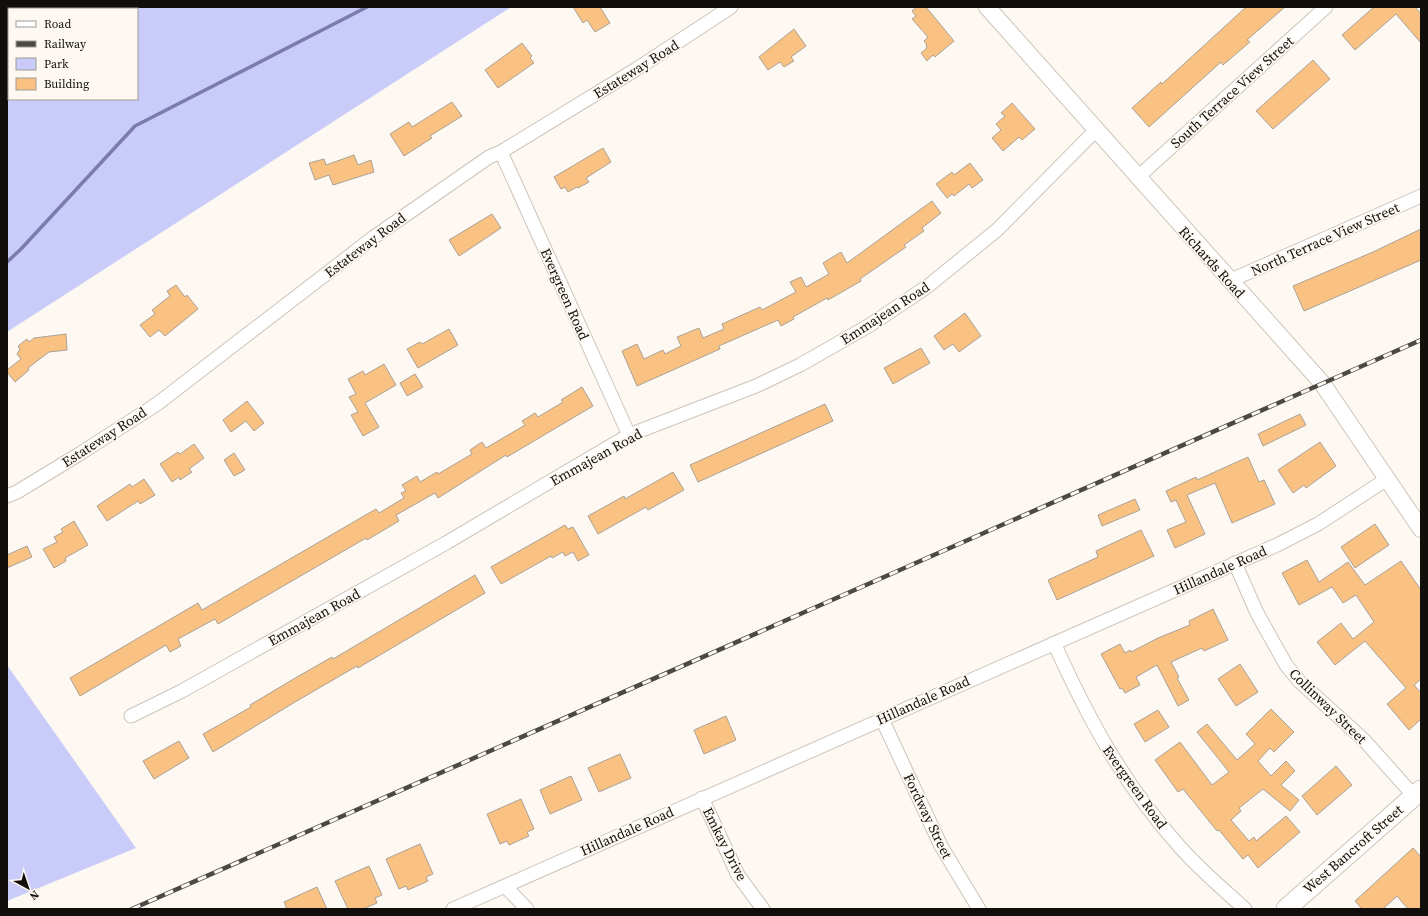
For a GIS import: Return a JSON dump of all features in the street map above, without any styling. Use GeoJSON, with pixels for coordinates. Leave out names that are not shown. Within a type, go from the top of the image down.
{"type":"FeatureCollection","features":[{"type":"Feature","properties":{"kind":"main road","name":"West Bancroft Street"},"geometry":{"type":"LineString","coordinates":[[1286,909],[1418,793]]}},
{"type":"Feature","properties":{"kind":"street","name":"Estateway Road"},"geometry":{"type":"LineString","coordinates":[[7,496],[17,492],[81,453],[153,406],[374,237],[489,157],[501,152],[635,70],[731,7]]}},
{"type":"Feature","properties":{"kind":"street","name":"Richards Road"},"geometry":{"type":"LineString","coordinates":[[987,7],[1137,178],[1322,383],[1421,529]]}},
{"type":"Feature","properties":{"kind":"street","name":"South Terrace View Street"},"geometry":{"type":"LineString","coordinates":[[1137,178],[1326,7]]}},
{"type":"Feature","properties":{"kind":"street","name":"Emmajean Road"},"geometry":{"type":"LineString","coordinates":[[131,716],[182,691],[439,547],[629,435],[756,386],[800,365],[870,325],[928,286],[997,230],[1096,130]]}},
{"type":"Feature","properties":{"kind":"street","name":"Evergreen Road"},"geometry":{"type":"LineString","coordinates":[[501,152],[629,435]]}},
{"type":"Feature","properties":{"kind":"street","name":"North Terrace View Street"},"geometry":{"type":"LineString","coordinates":[[1229,281],[1421,196]]}},
{"type":"Feature","properties":{"kind":"street","name":"Hillandale Road"},"geometry":{"type":"LineString","coordinates":[[453,909],[1236,563],[1318,524],[1387,480]]}},
{"type":"Feature","properties":{"kind":"street","name":"Collinway Street"},"geometry":{"type":"LineString","coordinates":[[1236,563],[1257,613],[1286,665],[1300,682],[1364,740],[1418,793]]}},
{"type":"Feature","properties":{"kind":"street","name":"Evergreen Road"},"geometry":{"type":"LineString","coordinates":[[1054,643],[1096,732],[1122,775],[1179,847],[1245,909]]}},
{"type":"Feature","properties":{"kind":"street","name":"Fordway Street"},"geometry":{"type":"LineString","coordinates":[[882,719],[941,846],[980,909]]}},
{"type":"Feature","properties":{"kind":"street","name":"Emkay Drive"},"geometry":{"type":"LineString","coordinates":[[702,798],[738,875],[763,909]]}},
{"type":"Feature","properties":{"kind":"street"},"geometry":{"type":"LineString","coordinates":[[505,886],[527,909]]}},
{"type":"Feature","properties":{"kind":"green space"},"geometry":{"type":"Polygon","coordinates":[[[7,7],[511,7],[7,332],[7,7]]]}},
{"type":"Feature","properties":{"kind":"green space"},"geometry":{"type":"Polygon","coordinates":[[[7,665],[136,848],[7,901],[7,665]]]}},
{"type":"Feature","properties":{"kind":"building"},"geometry":{"type":"Polygon","coordinates":[[[573,7],[600,7],[610,23],[595,32],[587,20],[583,23],[573,7]]]}},
{"type":"Feature","properties":{"kind":"building"},"geometry":{"type":"Polygon","coordinates":[[[917,7],[926,7],[954,41],[935,57],[933,55],[927,61],[921,53],[927,48],[924,41],[928,37],[912,19],[916,16],[912,11],[917,7]]]}},
{"type":"Feature","properties":{"kind":"building"},"geometry":{"type":"Polygon","coordinates":[[[1246,7],[1285,7],[1247,40],[1250,42],[1223,65],[1221,62],[1149,127],[1132,108],[1161,82],[1162,84],[1246,7]]]}},
{"type":"Feature","properties":{"kind":"building"},"geometry":{"type":"Polygon","coordinates":[[[1374,7],[1415,7],[1421,14],[1421,43],[1396,14],[1355,50],[1342,35],[1374,7]]]}},
{"type":"Feature","properties":{"kind":"building"},"geometry":{"type":"Polygon","coordinates":[[[794,29],[806,46],[791,57],[794,61],[784,67],[780,62],[768,70],[759,57],[794,29]]]}},
{"type":"Feature","properties":{"kind":"building"},"geometry":{"type":"Polygon","coordinates":[[[522,43],[532,56],[530,58],[534,63],[498,88],[485,70],[522,43]]]}},
{"type":"Feature","properties":{"kind":"building"},"geometry":{"type":"Polygon","coordinates":[[[1313,60],[1330,79],[1273,129],[1256,111],[1313,60]]]}},
{"type":"Feature","properties":{"kind":"building"},"geometry":{"type":"Polygon","coordinates":[[[452,102],[462,116],[430,136],[432,138],[404,156],[390,134],[409,122],[412,127],[452,102]]]}},
{"type":"Feature","properties":{"kind":"building"},"geometry":{"type":"Polygon","coordinates":[[[1012,103],[1035,129],[1022,140],[1019,137],[1003,151],[992,138],[1001,130],[996,124],[1005,116],[1001,113],[1012,103]]]}},
{"type":"Feature","properties":{"kind":"building"},"geometry":{"type":"Polygon","coordinates":[[[603,148],[611,162],[586,178],[589,182],[578,188],[577,187],[568,192],[565,187],[561,189],[554,177],[603,148]]]}},
{"type":"Feature","properties":{"kind":"building"},"geometry":{"type":"Polygon","coordinates":[[[354,155],[358,165],[371,160],[374,172],[333,185],[329,175],[315,180],[309,163],[324,159],[326,165],[354,155]]]}},
{"type":"Feature","properties":{"kind":"building"},"geometry":{"type":"Polygon","coordinates":[[[970,163],[983,180],[972,188],[969,184],[954,196],[952,194],[947,198],[936,184],[952,172],[954,175],[970,163]]]}},
{"type":"Feature","properties":{"kind":"building"},"geometry":{"type":"Polygon","coordinates":[[[932,201],[941,213],[922,228],[924,231],[904,245],[906,247],[860,279],[861,281],[828,300],[827,298],[793,317],[794,319],[781,326],[778,320],[719,346],[720,349],[637,386],[622,351],[637,344],[644,359],[663,350],[665,354],[681,346],[677,337],[699,328],[703,338],[724,329],[722,324],[760,307],[762,310],[796,292],[790,282],[801,277],[806,287],[829,274],[823,263],[841,252],[847,263],[932,201]]]}},
{"type":"Feature","properties":{"kind":"building"},"geometry":{"type":"Polygon","coordinates":[[[492,214],[501,228],[459,256],[449,240],[492,214]]]}},
{"type":"Feature","properties":{"kind":"building"},"geometry":{"type":"Polygon","coordinates":[[[1421,229],[1421,260],[1304,311],[1293,286],[1373,252],[1421,229]]]}},
{"type":"Feature","properties":{"kind":"building"},"geometry":{"type":"Polygon","coordinates":[[[176,285],[185,297],[187,295],[198,309],[165,336],[159,330],[150,337],[140,325],[155,314],[152,310],[170,296],[167,291],[176,285]]]}},
{"type":"Feature","properties":{"kind":"building"},"geometry":{"type":"Polygon","coordinates":[[[965,313],[981,336],[959,352],[953,344],[944,350],[934,336],[965,313]]]}},
{"type":"Feature","properties":{"kind":"building"},"geometry":{"type":"Polygon","coordinates":[[[449,329],[458,345],[418,368],[407,349],[420,342],[422,344],[449,329]]]}},
{"type":"Feature","properties":{"kind":"building"},"geometry":{"type":"Polygon","coordinates":[[[66,334],[67,350],[49,352],[28,368],[29,370],[15,382],[7,372],[7,370],[21,359],[17,354],[20,349],[18,346],[27,339],[29,342],[34,338],[66,334]]]}},
{"type":"Feature","properties":{"kind":"building"},"geometry":{"type":"Polygon","coordinates":[[[921,348],[930,363],[893,384],[884,368],[921,348]]]}},
{"type":"Feature","properties":{"kind":"building"},"geometry":{"type":"Polygon","coordinates":[[[384,364],[396,385],[365,403],[379,427],[363,436],[351,415],[358,412],[349,397],[356,394],[348,379],[363,371],[365,375],[384,364]]]}},
{"type":"Feature","properties":{"kind":"building"},"geometry":{"type":"Polygon","coordinates":[[[415,374],[423,387],[407,396],[400,383],[415,374]]]}},
{"type":"Feature","properties":{"kind":"building"},"geometry":{"type":"Polygon","coordinates":[[[582,387],[593,406],[507,457],[506,455],[438,498],[435,493],[396,515],[399,521],[367,540],[366,538],[218,624],[215,619],[178,639],[181,646],[170,652],[166,645],[80,696],[70,678],[198,603],[202,610],[376,509],[379,513],[404,498],[401,493],[406,491],[402,485],[417,476],[420,482],[437,472],[438,474],[472,454],[470,450],[482,442],[486,448],[525,425],[522,421],[535,413],[538,417],[563,402],[561,400],[582,387]]]}},
{"type":"Feature","properties":{"kind":"building"},"geometry":{"type":"Polygon","coordinates":[[[247,401],[264,423],[254,431],[246,421],[231,432],[223,420],[247,401]]]}},
{"type":"Feature","properties":{"kind":"building"},"geometry":{"type":"Polygon","coordinates":[[[825,404],[833,421],[698,482],[690,465],[825,404]]]}},
{"type":"Feature","properties":{"kind":"building"},"geometry":{"type":"Polygon","coordinates":[[[1300,414],[1306,425],[1263,446],[1258,434],[1300,414]]]}},
{"type":"Feature","properties":{"kind":"building"},"geometry":{"type":"Polygon","coordinates":[[[1320,442],[1336,466],[1306,488],[1304,485],[1293,493],[1278,470],[1320,442]]]}},
{"type":"Feature","properties":{"kind":"building"},"geometry":{"type":"Polygon","coordinates":[[[194,444],[204,458],[189,469],[192,472],[180,480],[179,477],[172,482],[160,464],[178,452],[180,454],[194,444]]]}},
{"type":"Feature","properties":{"kind":"building"},"geometry":{"type":"Polygon","coordinates":[[[234,453],[245,470],[234,476],[224,460],[234,453]]]}},
{"type":"Feature","properties":{"kind":"building"},"geometry":{"type":"Polygon","coordinates":[[[1248,457],[1259,482],[1264,480],[1275,504],[1232,523],[1215,483],[1187,495],[1205,534],[1175,548],[1167,530],[1186,522],[1176,500],[1171,502],[1166,491],[1196,477],[1197,480],[1248,457]]]}},
{"type":"Feature","properties":{"kind":"building"},"geometry":{"type":"Polygon","coordinates":[[[673,472],[684,490],[648,510],[646,507],[598,534],[588,516],[624,496],[625,499],[673,472]]]}},
{"type":"Feature","properties":{"kind":"building"},"geometry":{"type":"Polygon","coordinates":[[[144,479],[155,495],[140,504],[138,501],[107,521],[97,506],[130,484],[132,487],[144,479]]]}},
{"type":"Feature","properties":{"kind":"building"},"geometry":{"type":"Polygon","coordinates":[[[1135,499],[1140,510],[1102,526],[1098,515],[1135,499]]]}},
{"type":"Feature","properties":{"kind":"building"},"geometry":{"type":"Polygon","coordinates":[[[74,521],[88,545],[65,558],[66,561],[54,568],[43,549],[57,542],[54,537],[63,532],[61,529],[74,521]]]}},
{"type":"Feature","properties":{"kind":"building"},"geometry":{"type":"Polygon","coordinates":[[[1375,524],[1389,545],[1355,568],[1341,547],[1375,524]]]}},
{"type":"Feature","properties":{"kind":"building"},"geometry":{"type":"Polygon","coordinates":[[[565,525],[568,529],[573,527],[589,555],[578,561],[573,552],[565,556],[563,552],[552,558],[551,556],[501,584],[491,567],[565,525]]]}},
{"type":"Feature","properties":{"kind":"building"},"geometry":{"type":"Polygon","coordinates":[[[1141,530],[1154,556],[1057,600],[1048,580],[1098,557],[1096,551],[1141,530]]]}},
{"type":"Feature","properties":{"kind":"building"},"geometry":{"type":"Polygon","coordinates":[[[27,546],[32,557],[7,568],[7,555],[27,546]]]}},
{"type":"Feature","properties":{"kind":"building"},"geometry":{"type":"Polygon","coordinates":[[[1307,560],[1319,582],[1348,562],[1365,585],[1401,561],[1421,590],[1421,679],[1414,685],[1421,693],[1421,719],[1409,730],[1387,704],[1406,688],[1365,641],[1335,665],[1317,642],[1341,623],[1353,639],[1374,622],[1356,595],[1343,603],[1332,587],[1299,605],[1282,573],[1307,560]]]}},
{"type":"Feature","properties":{"kind":"building"},"geometry":{"type":"Polygon","coordinates":[[[475,575],[485,593],[358,668],[357,666],[295,702],[213,752],[203,734],[251,707],[250,705],[297,677],[332,657],[333,659],[475,575]]]}},
{"type":"Feature","properties":{"kind":"building"},"geometry":{"type":"Polygon","coordinates":[[[1213,609],[1228,640],[1204,651],[1202,648],[1171,662],[1179,677],[1177,678],[1189,700],[1178,706],[1157,665],[1136,677],[1140,685],[1125,693],[1122,688],[1120,689],[1101,654],[1120,644],[1125,653],[1130,650],[1131,652],[1158,638],[1190,625],[1189,621],[1213,609]]]}},
{"type":"Feature","properties":{"kind":"building"},"geometry":{"type":"Polygon","coordinates":[[[1240,664],[1258,692],[1236,706],[1218,679],[1240,664]]]}},
{"type":"Feature","properties":{"kind":"building"},"geometry":{"type":"Polygon","coordinates":[[[1271,709],[1294,732],[1274,752],[1270,748],[1258,761],[1271,776],[1286,761],[1295,771],[1281,785],[1299,800],[1290,811],[1263,789],[1239,808],[1241,811],[1231,820],[1249,841],[1254,837],[1256,841],[1286,816],[1300,832],[1258,868],[1248,855],[1243,859],[1219,830],[1217,831],[1183,789],[1178,792],[1155,760],[1180,742],[1212,785],[1229,772],[1197,732],[1207,724],[1237,760],[1255,744],[1246,734],[1271,709]]]}},
{"type":"Feature","properties":{"kind":"building"},"geometry":{"type":"Polygon","coordinates":[[[1158,710],[1169,727],[1145,742],[1134,724],[1158,710]]]}},
{"type":"Feature","properties":{"kind":"building"},"geometry":{"type":"Polygon","coordinates":[[[726,716],[736,740],[704,754],[694,730],[726,716]]]}},
{"type":"Feature","properties":{"kind":"building"},"geometry":{"type":"Polygon","coordinates":[[[179,741],[189,758],[154,779],[143,761],[179,741]]]}},
{"type":"Feature","properties":{"kind":"building"},"geometry":{"type":"Polygon","coordinates":[[[620,754],[631,778],[599,792],[588,768],[620,754]]]}},
{"type":"Feature","properties":{"kind":"building"},"geometry":{"type":"Polygon","coordinates":[[[1336,766],[1352,785],[1317,815],[1302,796],[1336,766]]]}},
{"type":"Feature","properties":{"kind":"building"},"geometry":{"type":"Polygon","coordinates":[[[571,776],[582,800],[550,814],[540,790],[571,776]]]}},
{"type":"Feature","properties":{"kind":"building"},"geometry":{"type":"Polygon","coordinates":[[[521,799],[534,829],[527,832],[529,836],[509,845],[507,841],[500,844],[487,814],[521,799]]]}},
{"type":"Feature","properties":{"kind":"building"},"geometry":{"type":"Polygon","coordinates":[[[420,844],[433,874],[426,877],[428,881],[408,890],[406,886],[399,889],[386,859],[420,844]]]}},
{"type":"Feature","properties":{"kind":"building"},"geometry":{"type":"Polygon","coordinates":[[[1413,848],[1421,857],[1421,909],[1408,909],[1397,896],[1383,909],[1362,909],[1355,901],[1413,848]]]}},
{"type":"Feature","properties":{"kind":"building"},"geometry":{"type":"Polygon","coordinates":[[[369,866],[382,895],[375,898],[377,903],[363,909],[348,909],[335,881],[369,866]]]}},
{"type":"Feature","properties":{"kind":"building"},"geometry":{"type":"Polygon","coordinates":[[[317,887],[327,909],[287,909],[284,902],[317,887]]]}},
{"type":"Feature","properties":{"kind":"waterway"},"geometry":{"type":"LineString","coordinates":[[7,262],[21,249],[135,126],[367,7]]}},
{"type":"Feature","properties":{"kind":"railway"},"geometry":{"type":"LineString","coordinates":[[132,909],[1421,340]]}}]}
